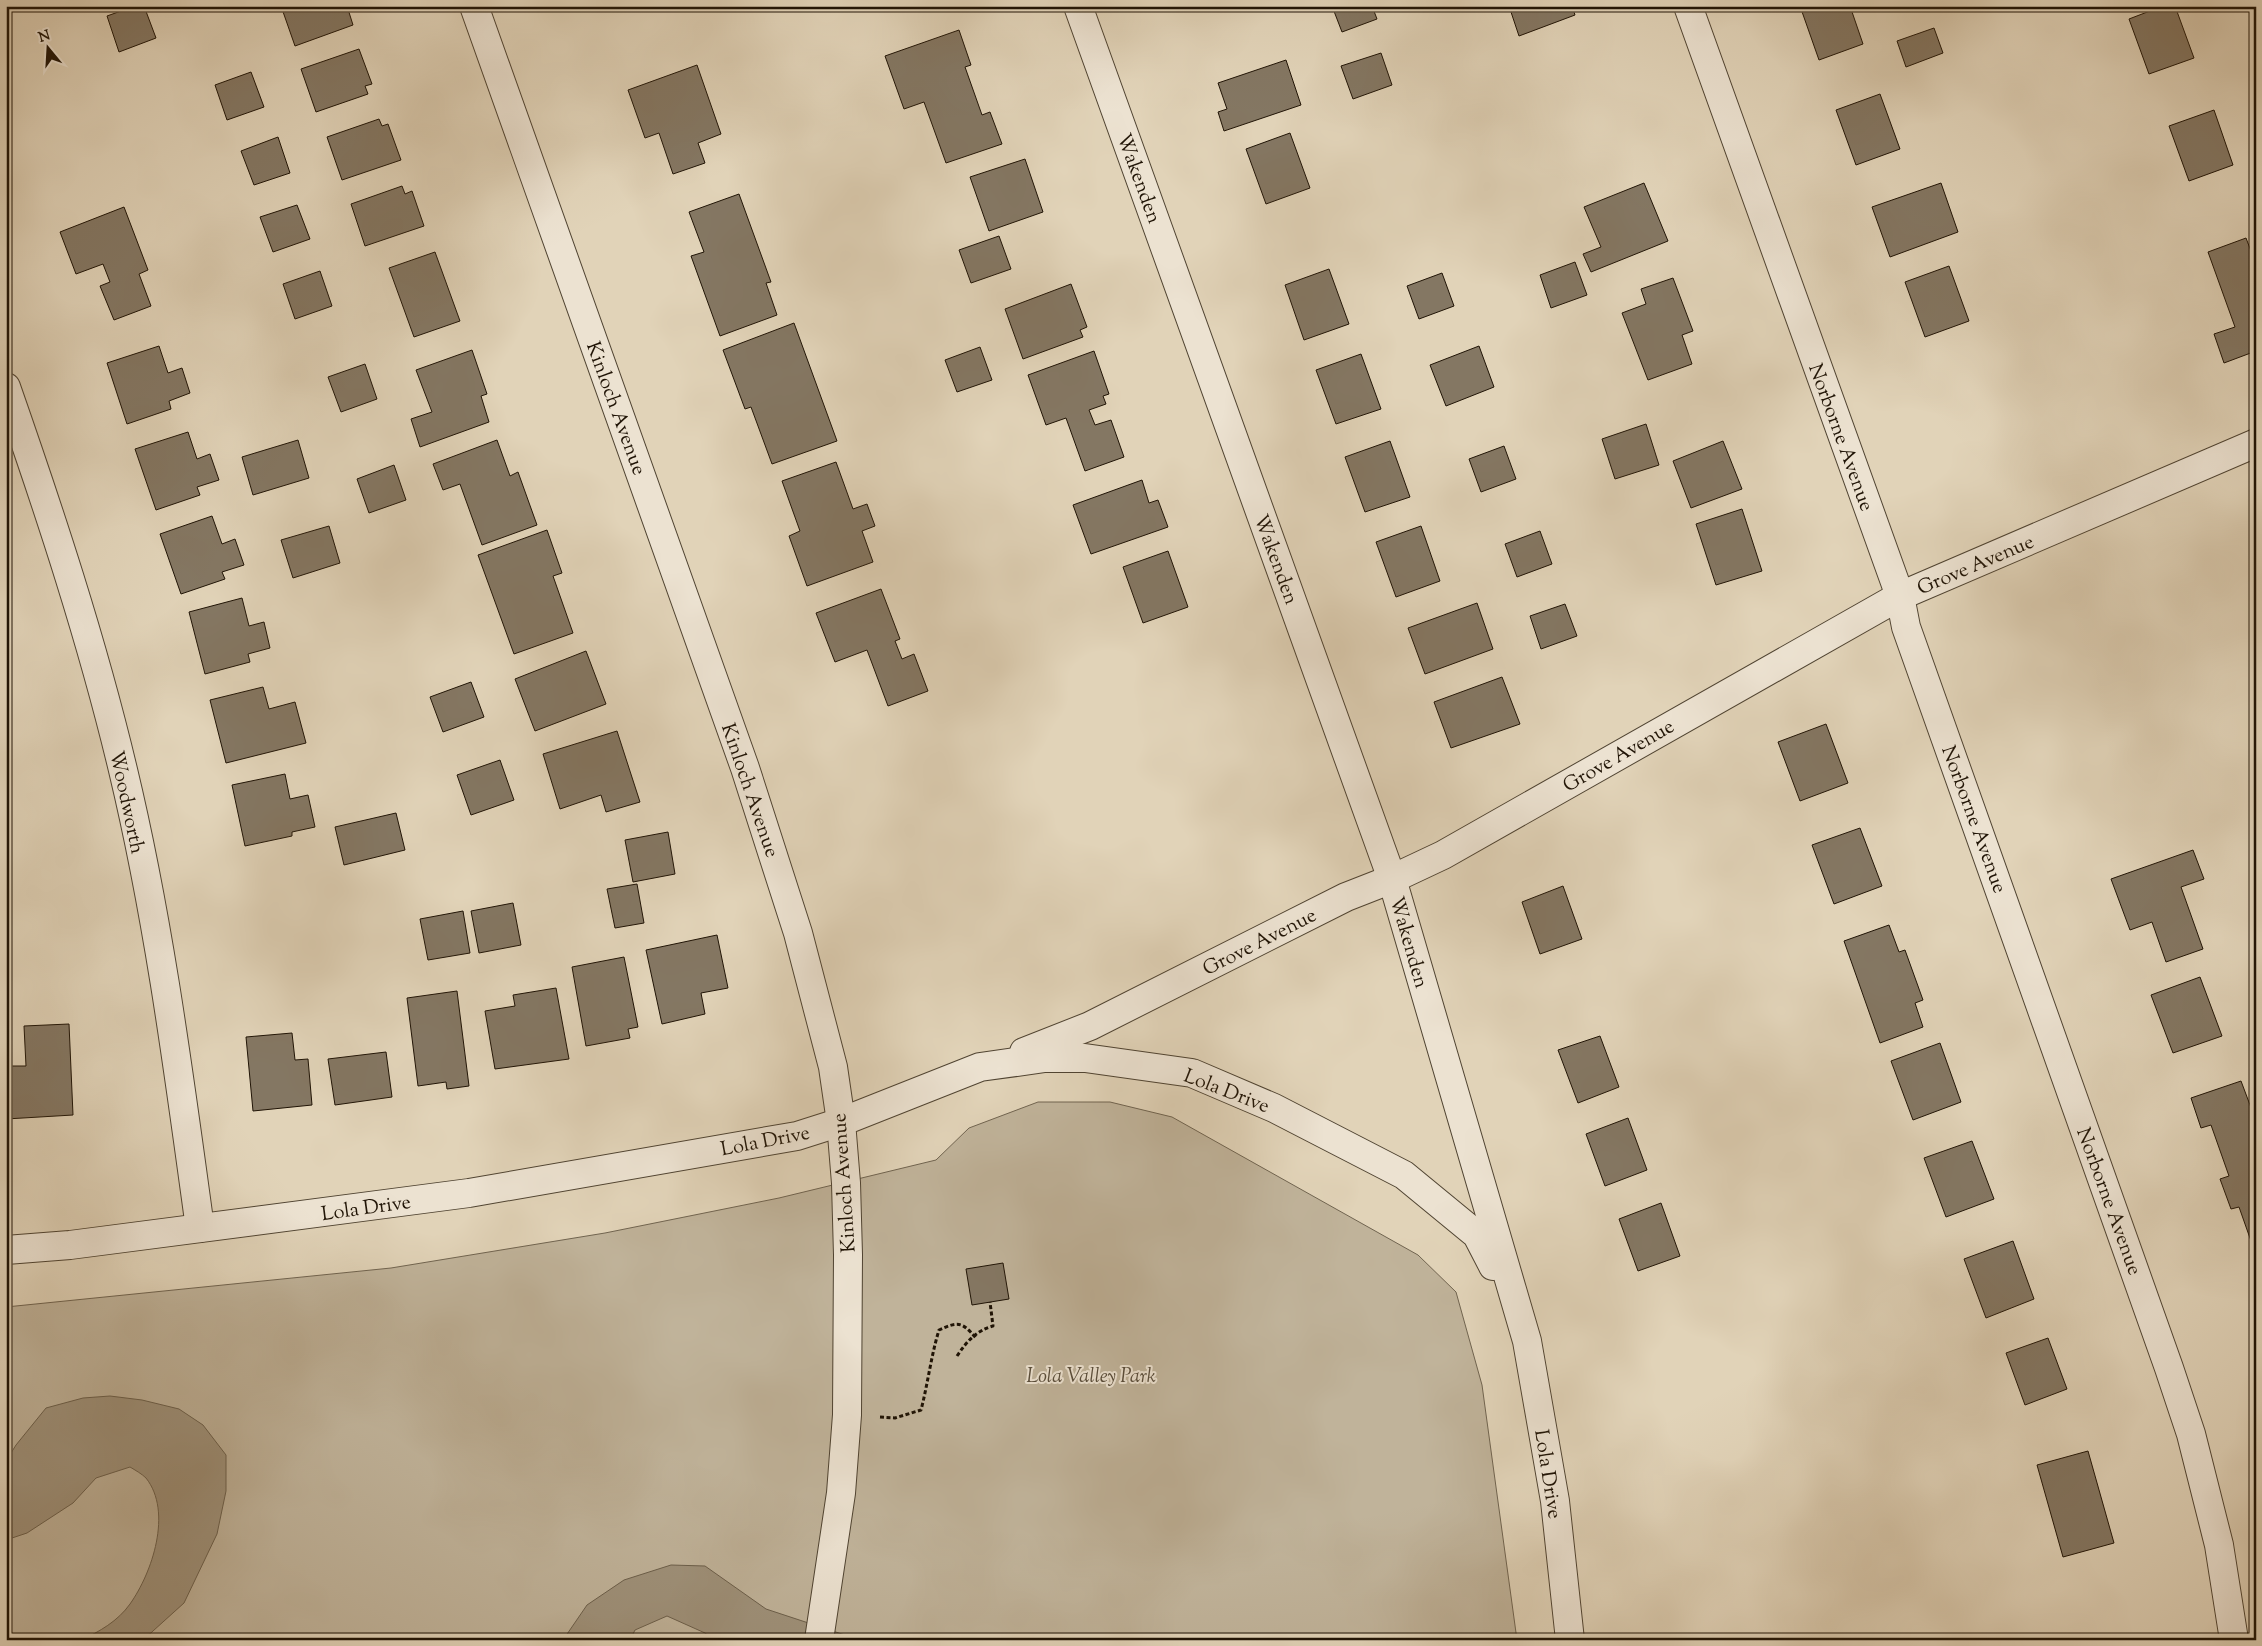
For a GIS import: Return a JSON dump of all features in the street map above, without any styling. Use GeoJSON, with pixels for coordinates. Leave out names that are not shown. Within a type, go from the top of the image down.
{"type":"FeatureCollection","features":[{"type":"Feature","properties":{"kind":"street","name":"Kinloch Avenue"},"geometry":{"type":"LineString","coordinates":[[474,6],[745,768],[798,933],[832,1067],[841,1122],[848,1255],[847,1415],[841,1493],[819,1640]]}},
{"type":"Feature","properties":{"kind":"street","name":"Wakenden"},"geometry":{"type":"LineString","coordinates":[[1078,6],[1392,879],[1460,1117]]}},
{"type":"Feature","properties":{"kind":"street","name":"Norborne Avenue"},"geometry":{"type":"LineString","coordinates":[[1688,6],[1900,596],[1906,627],[2191,1434],[2219,1545],[2234,1640]]}},
{"type":"Feature","properties":{"kind":"street","name":"Woodworth"},"geometry":{"type":"LineString","coordinates":[[6,387],[79,610],[123,770],[153,925],[178,1071],[200,1228]]}},
{"type":"Feature","properties":{"kind":"street","name":"Grove Avenue"},"geometry":{"type":"LineString","coordinates":[[980,1067],[1090,1026],[1346,897],[1392,879],[1443,855],[1900,596],[2256,443]]}},
{"type":"Feature","properties":{"kind":"street","name":"Lola Drive"},"geometry":{"type":"LineString","coordinates":[[6,1250],[200,1228],[469,1193],[797,1136],[841,1122],[980,1067],[1045,1058],[1084,1058],[1192,1073],[1274,1108],[1404,1175],[1477,1235],[1517,1311]]}},
{"type":"Feature","properties":{"kind":"street","name":"Lola Drive"},"geometry":{"type":"LineString","coordinates":[[1460,1117],[1517,1311],[1528,1341],[1553,1492],[1570,1640]]}},
{"type":"Feature","properties":{"kind":"path"},"geometry":{"type":"LineString","coordinates":[[958,1356],[966,1342],[975,1337],[982,1329],[993,1326],[990,1302]]}},
{"type":"Feature","properties":{"kind":"path"},"geometry":{"type":"LineString","coordinates":[[847,1415],[895,1418],[921,1410],[929,1381],[932,1351],[939,1330],[954,1323],[966,1326],[975,1337]]}},
{"type":"Feature","properties":{"kind":"green space","name":"Lola Valley Park"},"geometry":{"type":"Polygon","coordinates":[[[1038,1102],[1110,1102],[1172,1117],[1418,1255],[1456,1292],[1482,1385],[1517,1640],[6,1640],[6,1307],[391,1268],[605,1233],[779,1198],[936,1160],[969,1128],[1038,1102]]]}},
{"type":"Feature","properties":{"kind":"shaded area"},"geometry":{"type":"Polygon","coordinates":[[[110,1396],[142,1400],[179,1409],[203,1425],[226,1455],[226,1491],[217,1534],[184,1603],[143,1640],[81,1640],[120,1616],[130,1604],[146,1576],[152,1559],[159,1525],[158,1508],[154,1492],[143,1475],[130,1467],[96,1478],[73,1503],[27,1533],[6,1540],[6,1461],[16,1445],[46,1408],[83,1398],[110,1396]]]}},
{"type":"Feature","properties":{"kind":"shaded area"},"geometry":{"type":"Polygon","coordinates":[[[671,1565],[705,1566],[766,1609],[860,1640],[714,1640],[705,1633],[667,1616],[635,1630],[630,1640],[563,1640],[587,1605],[624,1580],[671,1565]]]}},
{"type":"Feature","properties":{"kind":"building"},"geometry":{"type":"Polygon","coordinates":[[[135,6],[144,6],[156,38],[119,52],[107,16],[135,6]]]}},
{"type":"Feature","properties":{"kind":"building"},"geometry":{"type":"Polygon","coordinates":[[[281,6],[347,6],[353,25],[295,46],[281,6]]]}},
{"type":"Feature","properties":{"kind":"building"},"geometry":{"type":"Polygon","coordinates":[[[1332,6],[1372,6],[1377,19],[1342,32],[1332,6]]]}},
{"type":"Feature","properties":{"kind":"building"},"geometry":{"type":"Polygon","coordinates":[[[1509,6],[1572,6],[1575,15],[1519,36],[1509,6]]]}},
{"type":"Feature","properties":{"kind":"building"},"geometry":{"type":"Polygon","coordinates":[[[1800,6],[1850,6],[1863,44],[1819,60],[1800,6]]]}},
{"type":"Feature","properties":{"kind":"building"},"geometry":{"type":"Polygon","coordinates":[[[2163,6],[2175,6],[2194,58],[2149,74],[2129,19],[2163,6]]]}},
{"type":"Feature","properties":{"kind":"building"},"geometry":{"type":"Polygon","coordinates":[[[1934,28],[1943,53],[1906,67],[1897,41],[1934,28]]]}},
{"type":"Feature","properties":{"kind":"building"},"geometry":{"type":"Polygon","coordinates":[[[959,30],[971,65],[965,67],[982,115],[990,112],[1002,144],[946,163],[924,102],[904,109],[885,56],[959,30]]]}},
{"type":"Feature","properties":{"kind":"building"},"geometry":{"type":"Polygon","coordinates":[[[359,49],[372,84],[365,86],[368,94],[316,112],[301,69],[359,49]]]}},
{"type":"Feature","properties":{"kind":"building"},"geometry":{"type":"Polygon","coordinates":[[[1381,53],[1392,85],[1353,99],[1341,66],[1381,53]]]}},
{"type":"Feature","properties":{"kind":"building"},"geometry":{"type":"Polygon","coordinates":[[[1286,60],[1301,105],[1224,131],[1218,112],[1227,109],[1218,83],[1286,60]]]}},
{"type":"Feature","properties":{"kind":"building"},"geometry":{"type":"Polygon","coordinates":[[[697,65],[721,134],[698,143],[705,163],[673,174],[659,133],[645,138],[628,90],[697,65]]]}},
{"type":"Feature","properties":{"kind":"building"},"geometry":{"type":"Polygon","coordinates":[[[251,72],[264,107],[227,120],[215,85],[251,72]]]}},
{"type":"Feature","properties":{"kind":"building"},"geometry":{"type":"Polygon","coordinates":[[[1880,94],[1900,149],[1856,165],[1836,110],[1880,94]]]}},
{"type":"Feature","properties":{"kind":"building"},"geometry":{"type":"Polygon","coordinates":[[[2214,110],[2233,165],[2189,181],[2169,126],[2214,110]]]}},
{"type":"Feature","properties":{"kind":"building"},"geometry":{"type":"Polygon","coordinates":[[[379,119],[382,126],[388,124],[401,160],[342,180],[327,137],[379,119]]]}},
{"type":"Feature","properties":{"kind":"building"},"geometry":{"type":"Polygon","coordinates":[[[1290,133],[1310,188],[1266,204],[1246,149],[1290,133]]]}},
{"type":"Feature","properties":{"kind":"building"},"geometry":{"type":"Polygon","coordinates":[[[278,137],[290,173],[254,185],[241,151],[278,137]]]}},
{"type":"Feature","properties":{"kind":"building"},"geometry":{"type":"Polygon","coordinates":[[[1025,159],[1043,212],[989,231],[970,177],[1025,159]]]}},
{"type":"Feature","properties":{"kind":"building"},"geometry":{"type":"Polygon","coordinates":[[[1644,183],[1668,241],[1591,272],[1583,254],[1601,247],[1584,207],[1644,183]]]}},
{"type":"Feature","properties":{"kind":"building"},"geometry":{"type":"Polygon","coordinates":[[[1941,183],[1958,232],[1890,257],[1872,207],[1941,183]]]}},
{"type":"Feature","properties":{"kind":"building"},"geometry":{"type":"Polygon","coordinates":[[[402,186],[405,194],[412,191],[424,226],[365,246],[351,204],[402,186]]]}},
{"type":"Feature","properties":{"kind":"building"},"geometry":{"type":"Polygon","coordinates":[[[739,194],[771,282],[766,283],[777,315],[720,336],[691,256],[704,252],[689,212],[739,194]]]}},
{"type":"Feature","properties":{"kind":"building"},"geometry":{"type":"Polygon","coordinates":[[[297,205],[310,239],[273,252],[260,217],[297,205]]]}},
{"type":"Feature","properties":{"kind":"building"},"geometry":{"type":"Polygon","coordinates":[[[124,207],[148,270],[139,274],[151,306],[114,320],[100,286],[110,282],[103,264],[76,274],[60,232],[124,207]]]}},
{"type":"Feature","properties":{"kind":"building"},"geometry":{"type":"Polygon","coordinates":[[[999,236],[1011,269],[971,283],[959,250],[999,236]]]}},
{"type":"Feature","properties":{"kind":"building"},"geometry":{"type":"Polygon","coordinates":[[[2246,238],[2256,264],[2256,351],[2224,363],[2214,334],[2235,327],[2208,252],[2246,238]]]}},
{"type":"Feature","properties":{"kind":"building"},"geometry":{"type":"Polygon","coordinates":[[[435,252],[460,321],[414,337],[389,268],[435,252]]]}},
{"type":"Feature","properties":{"kind":"building"},"geometry":{"type":"Polygon","coordinates":[[[1575,262],[1587,295],[1551,308],[1540,275],[1575,262]]]}},
{"type":"Feature","properties":{"kind":"building"},"geometry":{"type":"Polygon","coordinates":[[[1949,266],[1969,321],[1925,337],[1905,282],[1949,266]]]}},
{"type":"Feature","properties":{"kind":"building"},"geometry":{"type":"Polygon","coordinates":[[[1329,269],[1349,324],[1304,340],[1285,285],[1329,269]]]}},
{"type":"Feature","properties":{"kind":"building"},"geometry":{"type":"Polygon","coordinates":[[[320,271],[332,306],[295,319],[283,284],[320,271]]]}},
{"type":"Feature","properties":{"kind":"building"},"geometry":{"type":"Polygon","coordinates":[[[1442,273],[1454,306],[1419,319],[1407,286],[1442,273]]]}},
{"type":"Feature","properties":{"kind":"building"},"geometry":{"type":"Polygon","coordinates":[[[1673,278],[1693,331],[1682,335],[1692,364],[1648,380],[1622,313],[1646,304],[1641,289],[1673,278]]]}},
{"type":"Feature","properties":{"kind":"building"},"geometry":{"type":"Polygon","coordinates":[[[1071,284],[1087,327],[1080,330],[1083,337],[1023,359],[1005,309],[1071,284]]]}},
{"type":"Feature","properties":{"kind":"building"},"geometry":{"type":"Polygon","coordinates":[[[794,323],[837,441],[772,464],[751,407],[745,409],[723,350],[794,323]]]}},
{"type":"Feature","properties":{"kind":"building"},"geometry":{"type":"Polygon","coordinates":[[[159,346],[168,373],[182,368],[190,393],[169,401],[171,409],[127,424],[107,363],[159,346]]]}},
{"type":"Feature","properties":{"kind":"building"},"geometry":{"type":"Polygon","coordinates":[[[1479,346],[1494,387],[1446,406],[1430,365],[1479,346]]]}},
{"type":"Feature","properties":{"kind":"building"},"geometry":{"type":"Polygon","coordinates":[[[980,347],[992,380],[957,392],[945,360],[980,347]]]}},
{"type":"Feature","properties":{"kind":"building"},"geometry":{"type":"Polygon","coordinates":[[[472,350],[487,394],[481,396],[489,422],[420,447],[411,419],[432,412],[416,370],[472,350]]]}},
{"type":"Feature","properties":{"kind":"building"},"geometry":{"type":"Polygon","coordinates":[[[1094,351],[1109,394],[1103,396],[1106,404],[1089,410],[1095,425],[1111,420],[1124,457],[1085,471],[1066,418],[1046,425],[1028,375],[1094,351]]]}},
{"type":"Feature","properties":{"kind":"building"},"geometry":{"type":"Polygon","coordinates":[[[1361,354],[1381,409],[1336,424],[1316,370],[1361,354]]]}},
{"type":"Feature","properties":{"kind":"building"},"geometry":{"type":"Polygon","coordinates":[[[365,364],[377,399],[341,412],[328,377],[365,364]]]}},
{"type":"Feature","properties":{"kind":"building"},"geometry":{"type":"Polygon","coordinates":[[[1646,424],[1659,465],[1615,479],[1602,439],[1646,424]]]}},
{"type":"Feature","properties":{"kind":"building"},"geometry":{"type":"Polygon","coordinates":[[[188,432],[197,459],[210,454],[219,480],[197,487],[200,495],[156,510],[135,449],[188,432]]]}},
{"type":"Feature","properties":{"kind":"building"},"geometry":{"type":"Polygon","coordinates":[[[298,440],[309,478],[253,495],[242,457],[298,440]]]}},
{"type":"Feature","properties":{"kind":"building"},"geometry":{"type":"Polygon","coordinates":[[[497,440],[510,476],[518,472],[537,525],[482,545],[460,484],[443,490],[433,464],[497,440]]]}},
{"type":"Feature","properties":{"kind":"building"},"geometry":{"type":"Polygon","coordinates":[[[1390,441],[1410,497],[1365,512],[1345,457],[1390,441]]]}},
{"type":"Feature","properties":{"kind":"building"},"geometry":{"type":"Polygon","coordinates":[[[1723,441],[1742,489],[1691,508],[1673,461],[1723,441]]]}},
{"type":"Feature","properties":{"kind":"building"},"geometry":{"type":"Polygon","coordinates":[[[1504,446],[1516,479],[1481,492],[1469,459],[1504,446]]]}},
{"type":"Feature","properties":{"kind":"building"},"geometry":{"type":"Polygon","coordinates":[[[836,462],[853,509],[867,504],[875,526],[862,531],[873,562],[807,586],[789,536],[800,531],[782,481],[836,462]]]}},
{"type":"Feature","properties":{"kind":"building"},"geometry":{"type":"Polygon","coordinates":[[[394,465],[406,500],[369,513],[357,479],[394,465]]]}},
{"type":"Feature","properties":{"kind":"building"},"geometry":{"type":"Polygon","coordinates":[[[1142,480],[1149,503],[1158,500],[1168,527],[1091,554],[1073,505],[1142,480]]]}},
{"type":"Feature","properties":{"kind":"building"},"geometry":{"type":"Polygon","coordinates":[[[1742,509],[1762,571],[1716,585],[1696,524],[1742,509]]]}},
{"type":"Feature","properties":{"kind":"building"},"geometry":{"type":"Polygon","coordinates":[[[212,516],[222,544],[235,539],[244,565],[222,572],[225,579],[181,594],[160,534],[212,516]]]}},
{"type":"Feature","properties":{"kind":"building"},"geometry":{"type":"Polygon","coordinates":[[[329,526],[340,563],[293,578],[281,540],[329,526]]]}},
{"type":"Feature","properties":{"kind":"building"},"geometry":{"type":"Polygon","coordinates":[[[1421,526],[1440,581],[1396,597],[1376,542],[1421,526]]]}},
{"type":"Feature","properties":{"kind":"building"},"geometry":{"type":"Polygon","coordinates":[[[547,530],[562,573],[553,576],[573,633],[514,654],[478,555],[547,530]]]}},
{"type":"Feature","properties":{"kind":"building"},"geometry":{"type":"Polygon","coordinates":[[[1540,531],[1552,564],[1517,577],[1505,544],[1540,531]]]}},
{"type":"Feature","properties":{"kind":"building"},"geometry":{"type":"Polygon","coordinates":[[[1168,551],[1188,607],[1143,623],[1123,567],[1168,551]]]}},
{"type":"Feature","properties":{"kind":"building"},"geometry":{"type":"Polygon","coordinates":[[[881,589],[900,639],[895,641],[902,659],[914,654],[928,691],[888,706],[867,650],[835,662],[816,613],[881,589]]]}},
{"type":"Feature","properties":{"kind":"building"},"geometry":{"type":"Polygon","coordinates":[[[242,598],[249,626],[264,622],[270,648],[248,654],[250,662],[205,674],[189,612],[242,598]]]}},
{"type":"Feature","properties":{"kind":"building"},"geometry":{"type":"Polygon","coordinates":[[[1477,603],[1493,649],[1425,674],[1408,628],[1477,603]]]}},
{"type":"Feature","properties":{"kind":"building"},"geometry":{"type":"Polygon","coordinates":[[[1565,604],[1577,636],[1541,649],[1530,616],[1565,604]]]}},
{"type":"Feature","properties":{"kind":"building"},"geometry":{"type":"Polygon","coordinates":[[[586,651],[606,704],[535,731],[515,679],[586,651]]]}},
{"type":"Feature","properties":{"kind":"building"},"geometry":{"type":"Polygon","coordinates":[[[1502,677],[1520,724],[1451,748],[1434,702],[1502,677]]]}},
{"type":"Feature","properties":{"kind":"building"},"geometry":{"type":"Polygon","coordinates":[[[471,682],[484,717],[443,732],[430,697],[471,682]]]}},
{"type":"Feature","properties":{"kind":"building"},"geometry":{"type":"Polygon","coordinates":[[[263,687],[269,709],[295,702],[306,743],[226,763],[210,700],[263,687]]]}},
{"type":"Feature","properties":{"kind":"building"},"geometry":{"type":"Polygon","coordinates":[[[1826,724],[1848,783],[1800,801],[1778,742],[1826,724]]]}},
{"type":"Feature","properties":{"kind":"building"},"geometry":{"type":"Polygon","coordinates":[[[617,731],[640,802],[606,812],[601,795],[560,809],[543,754],[617,731]]]}},
{"type":"Feature","properties":{"kind":"building"},"geometry":{"type":"Polygon","coordinates":[[[500,760],[514,800],[471,815],[457,775],[500,760]]]}},
{"type":"Feature","properties":{"kind":"building"},"geometry":{"type":"Polygon","coordinates":[[[285,774],[290,799],[308,795],[315,827],[292,832],[292,836],[245,846],[232,785],[285,774]]]}},
{"type":"Feature","properties":{"kind":"building"},"geometry":{"type":"Polygon","coordinates":[[[396,813],[405,850],[344,865],[335,827],[396,813]]]}},
{"type":"Feature","properties":{"kind":"building"},"geometry":{"type":"Polygon","coordinates":[[[1860,828],[1882,886],[1834,904],[1812,845],[1860,828]]]}},
{"type":"Feature","properties":{"kind":"building"},"geometry":{"type":"Polygon","coordinates":[[[668,832],[675,874],[633,882],[625,840],[668,832]]]}},
{"type":"Feature","properties":{"kind":"building"},"geometry":{"type":"Polygon","coordinates":[[[2193,850],[2204,879],[2181,887],[2203,949],[2166,962],[2152,922],[2130,930],[2111,879],[2193,850]]]}},
{"type":"Feature","properties":{"kind":"building"},"geometry":{"type":"Polygon","coordinates":[[[637,884],[644,923],[615,928],[607,889],[637,884]]]}},
{"type":"Feature","properties":{"kind":"building"},"geometry":{"type":"Polygon","coordinates":[[[1563,886],[1582,939],[1540,954],[1522,902],[1563,886]]]}},
{"type":"Feature","properties":{"kind":"building"},"geometry":{"type":"Polygon","coordinates":[[[513,903],[521,945],[479,953],[471,911],[513,903]]]}},
{"type":"Feature","properties":{"kind":"building"},"geometry":{"type":"Polygon","coordinates":[[[463,911],[470,953],[428,960],[420,919],[463,911]]]}},
{"type":"Feature","properties":{"kind":"building"},"geometry":{"type":"Polygon","coordinates":[[[1889,925],[1899,952],[1905,950],[1923,1000],[1915,1003],[1923,1027],[1880,1043],[1844,941],[1889,925]]]}},
{"type":"Feature","properties":{"kind":"building"},"geometry":{"type":"Polygon","coordinates":[[[717,935],[728,988],[701,993],[705,1014],[662,1024],[646,950],[717,935]]]}},
{"type":"Feature","properties":{"kind":"building"},"geometry":{"type":"Polygon","coordinates":[[[624,957],[638,1027],[628,1029],[630,1038],[586,1046],[572,967],[624,957]]]}},
{"type":"Feature","properties":{"kind":"building"},"geometry":{"type":"Polygon","coordinates":[[[2200,977],[2222,1036],[2173,1053],[2151,995],[2200,977]]]}},
{"type":"Feature","properties":{"kind":"building"},"geometry":{"type":"Polygon","coordinates":[[[556,988],[569,1059],[495,1069],[485,1011],[515,1006],[513,995],[556,988]]]}},
{"type":"Feature","properties":{"kind":"building"},"geometry":{"type":"Polygon","coordinates":[[[457,991],[469,1086],[447,1089],[446,1082],[418,1086],[407,998],[457,991]]]}},
{"type":"Feature","properties":{"kind":"building"},"geometry":{"type":"Polygon","coordinates":[[[69,1024],[73,1115],[6,1119],[6,1066],[26,1066],[24,1026],[69,1024]]]}},
{"type":"Feature","properties":{"kind":"building"},"geometry":{"type":"Polygon","coordinates":[[[292,1033],[295,1060],[308,1059],[312,1105],[253,1111],[246,1037],[292,1033]]]}},
{"type":"Feature","properties":{"kind":"building"},"geometry":{"type":"Polygon","coordinates":[[[1600,1036],[1619,1087],[1578,1103],[1558,1050],[1600,1036]]]}},
{"type":"Feature","properties":{"kind":"building"},"geometry":{"type":"Polygon","coordinates":[[[1940,1043],[1961,1102],[1913,1120],[1891,1061],[1940,1043]]]}},
{"type":"Feature","properties":{"kind":"building"},"geometry":{"type":"Polygon","coordinates":[[[386,1052],[392,1097],[335,1105],[328,1059],[386,1052]]]}},
{"type":"Feature","properties":{"kind":"building"},"geometry":{"type":"Polygon","coordinates":[[[2241,1081],[2256,1121],[2256,1239],[2251,1241],[2239,1207],[2231,1209],[2220,1179],[2229,1176],[2211,1125],[2201,1128],[2191,1098],[2241,1081]]]}},
{"type":"Feature","properties":{"kind":"building"},"geometry":{"type":"Polygon","coordinates":[[[1628,1118],[1647,1170],[1605,1186],[1586,1134],[1628,1118]]]}},
{"type":"Feature","properties":{"kind":"building"},"geometry":{"type":"Polygon","coordinates":[[[1972,1141],[1994,1199],[1946,1217],[1924,1158],[1972,1141]]]}},
{"type":"Feature","properties":{"kind":"building"},"geometry":{"type":"Polygon","coordinates":[[[1661,1203],[1680,1256],[1638,1271],[1619,1219],[1661,1203]]]}},
{"type":"Feature","properties":{"kind":"building"},"geometry":{"type":"Polygon","coordinates":[[[2013,1241],[2034,1299],[1986,1318],[1964,1259],[2013,1241]]]}},
{"type":"Feature","properties":{"kind":"building"},"geometry":{"type":"Polygon","coordinates":[[[1003,1263],[1009,1299],[972,1305],[966,1269],[1003,1263]]]}},
{"type":"Feature","properties":{"kind":"building"},"geometry":{"type":"Polygon","coordinates":[[[2048,1338],[2067,1389],[2025,1405],[2006,1353],[2048,1338]]]}},
{"type":"Feature","properties":{"kind":"building"},"geometry":{"type":"Polygon","coordinates":[[[2088,1451],[2114,1543],[2063,1557],[2037,1465],[2088,1451]]]}}]}
